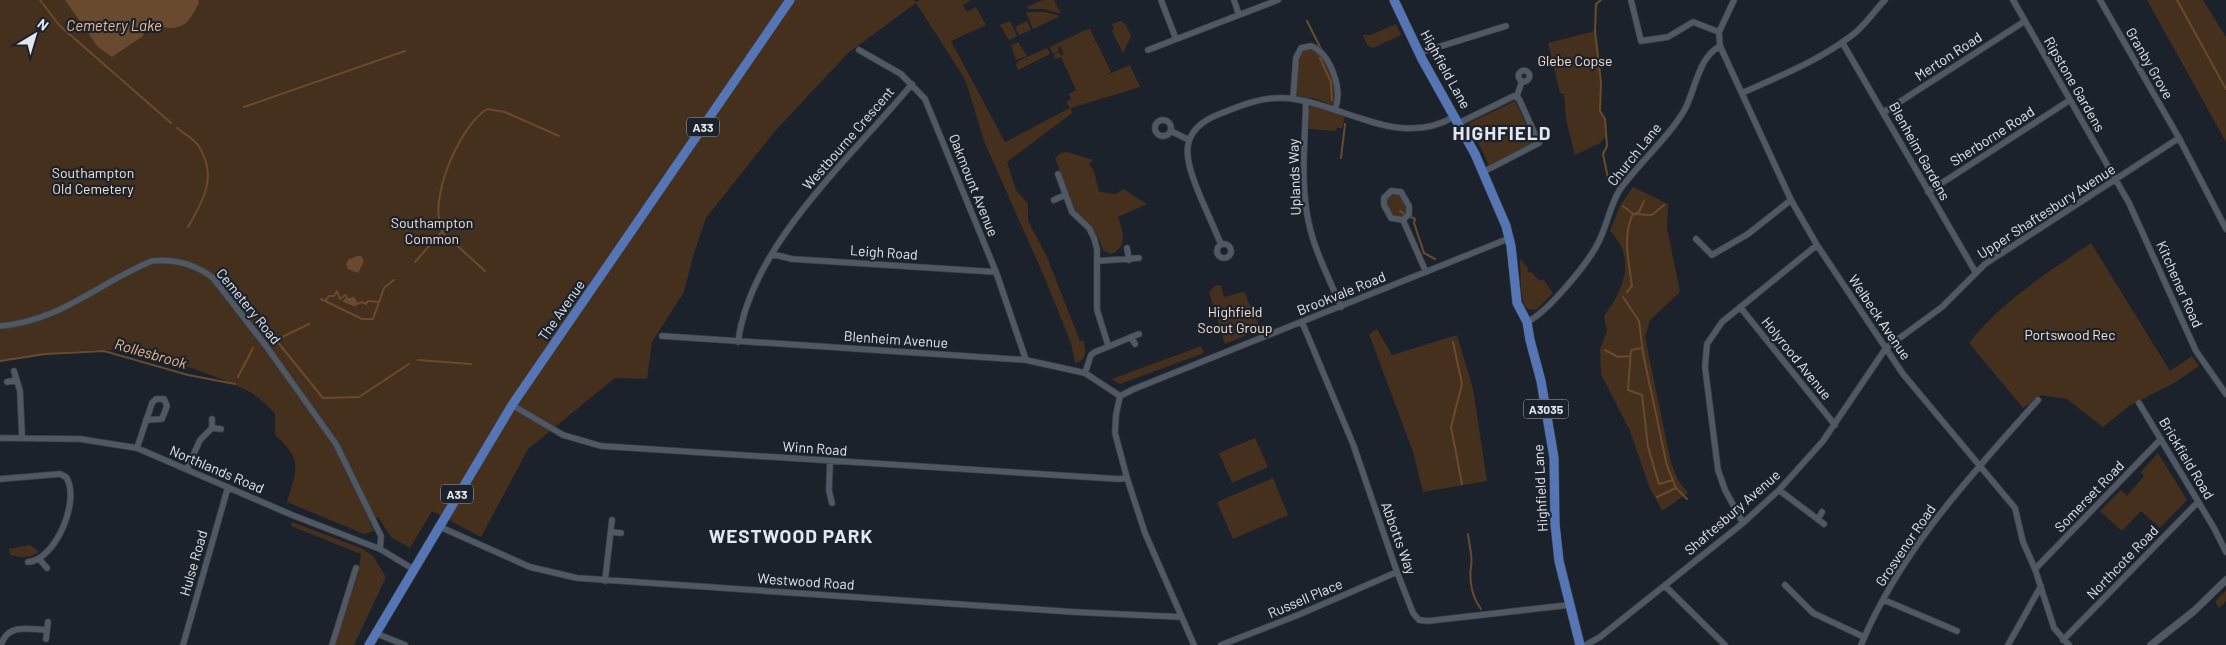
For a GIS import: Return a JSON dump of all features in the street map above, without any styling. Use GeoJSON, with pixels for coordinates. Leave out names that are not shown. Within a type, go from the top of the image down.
{"type":"FeatureCollection","features":[{"type":"Feature","properties":{"kind":"main road","name":"The Avenue"},"geometry":{"type":"LineString","coordinates":[[369,645],[512,404],[790,0]]}},
{"type":"Feature","properties":{"kind":"main road","name":"Highfield Lane"},"geometry":{"type":"LineString","coordinates":[[1394,0],[1419,53],[1457,120],[1483,172],[1510,238],[1516,298],[1520,310],[1528,322],[1530,340],[1541,381],[1554,458],[1555,524],[1559,561],[1580,645]]}},
{"type":"Feature","properties":{"kind":"street"},"geometry":{"type":"LineString","coordinates":[[1161,0],[1176,39]]}},
{"type":"Feature","properties":{"kind":"street"},"geometry":{"type":"LineString","coordinates":[[1234,0],[1239,15]]}},
{"type":"Feature","properties":{"kind":"street"},"geometry":{"type":"LineString","coordinates":[[1148,50],[1278,0]]}},
{"type":"Feature","properties":{"kind":"street"},"geometry":{"type":"LineString","coordinates":[[1631,0],[1641,41],[1668,37],[1693,22],[1719,32]]}},
{"type":"Feature","properties":{"kind":"street"},"geometry":{"type":"LineString","coordinates":[[1720,46],[1719,32],[1734,0]]}},
{"type":"Feature","properties":{"kind":"street"},"geometry":{"type":"LineString","coordinates":[[1742,93],[1809,64],[1865,24],[1885,0]]}},
{"type":"Feature","properties":{"kind":"street","name":"Ripstone Gardens"},"geometry":{"type":"LineString","coordinates":[[2013,0],[2116,180]]}},
{"type":"Feature","properties":{"kind":"street","name":"Granby Grove"},"geometry":{"type":"LineString","coordinates":[[2100,0],[2179,138],[2226,228]]}},
{"type":"Feature","properties":{"kind":"street","name":"Merton Road"},"geometry":{"type":"LineString","coordinates":[[1884,112],[2025,21]]}},
{"type":"Feature","properties":{"kind":"street"},"geometry":{"type":"LineString","coordinates":[[1419,53],[1506,26]]}},
{"type":"Feature","properties":{"kind":"street","name":"Blenheim Gardens"},"geometry":{"type":"LineString","coordinates":[[1842,42],[1976,273]]}},
{"type":"Feature","properties":{"kind":"street"},"geometry":{"type":"LineString","coordinates":[[1293,99],[1296,55],[1300,48],[1311,46],[1323,54],[1333,76],[1338,96],[1335,110]]}},
{"type":"Feature","properties":{"kind":"street","name":"Welbeck Avenue"},"geometry":{"type":"LineString","coordinates":[[1720,46],[1791,200],[1817,245],[1904,374],[2015,508],[2023,542],[2035,569],[2054,628],[2063,640]]}},
{"type":"Feature","properties":{"kind":"street","name":"Church Lane"},"geometry":{"type":"LineString","coordinates":[[1528,322],[1540,315],[1589,257],[1602,234],[1612,203],[1619,191],[1678,120],[1690,98],[1706,56],[1720,46]]}},
{"type":"Feature","properties":{"kind":"street","name":"Oakmount Avenue"},"geometry":{"type":"LineString","coordinates":[[858,50],[890,67],[912,84],[925,100],[996,272],[1026,360]]}},
{"type":"Feature","properties":{"kind":"street"},"geometry":{"type":"LineString","coordinates":[[1483,172],[1539,143],[1517,96],[1522,81]]}},
{"type":"Feature","properties":{"kind":"street","name":"Westbourne Crescent"},"geometry":{"type":"LineString","coordinates":[[738,342],[748,304],[772,254],[834,170],[873,131],[912,84]]}},
{"type":"Feature","properties":{"kind":"street"},"geometry":{"type":"LineString","coordinates":[[1221,244],[1188,168],[1186,151],[1189,140],[1200,126],[1212,116],[1251,102],[1271,98],[1306,101],[1371,123],[1398,127],[1436,125],[1457,120],[1517,96]]}},
{"type":"Feature","properties":{"kind":"street","name":"Sherborne Road"},"geometry":{"type":"LineString","coordinates":[[1928,192],[2070,100]]}},
{"type":"Feature","properties":{"kind":"street","name":"Uplands Way"},"geometry":{"type":"LineString","coordinates":[[1306,101],[1307,216],[1313,239],[1341,307]]}},
{"type":"Feature","properties":{"kind":"street"},"geometry":{"type":"LineString","coordinates":[[1171,131],[1189,140]]}},
{"type":"Feature","properties":{"kind":"street","name":"Upper Shaftesbury Avenue"},"geometry":{"type":"LineString","coordinates":[[1886,348],[1942,307],[1985,264],[2179,138]]}},
{"type":"Feature","properties":{"kind":"street"},"geometry":{"type":"LineString","coordinates":[[1058,174],[1065,195],[1076,216],[1092,233],[1097,249],[1097,310],[1108,345]]}},
{"type":"Feature","properties":{"kind":"street","name":"Kitchener Road"},"geometry":{"type":"LineString","coordinates":[[2116,180],[2143,233],[2196,350],[2226,394]]}},
{"type":"Feature","properties":{"kind":"street"},"geometry":{"type":"LineString","coordinates":[[1391,191],[1403,194],[1409,206],[1408,215],[1402,220],[1392,218],[1384,205],[1384,198],[1391,191]]}},
{"type":"Feature","properties":{"kind":"street"},"geometry":{"type":"LineString","coordinates":[[1054,200],[1065,195]]}},
{"type":"Feature","properties":{"kind":"street"},"geometry":{"type":"LineString","coordinates":[[1696,238],[1712,255],[1748,234],[1791,200]]}},
{"type":"Feature","properties":{"kind":"street"},"geometry":{"type":"LineString","coordinates":[[1402,220],[1426,272]]}},
{"type":"Feature","properties":{"kind":"street","name":"Brookvale Road"},"geometry":{"type":"LineString","coordinates":[[1120,396],[1510,238]]}},
{"type":"Feature","properties":{"kind":"street"},"geometry":{"type":"LineString","coordinates":[[1743,523],[1725,490],[1718,470],[1705,361],[1707,344],[1715,329],[1817,245]]}},
{"type":"Feature","properties":{"kind":"street"},"geometry":{"type":"LineString","coordinates":[[1126,248],[1129,260]]}},
{"type":"Feature","properties":{"kind":"street","name":"Leigh Road"},"geometry":{"type":"LineString","coordinates":[[772,254],[792,259],[996,272]]}},
{"type":"Feature","properties":{"kind":"street"},"geometry":{"type":"LineString","coordinates":[[1097,261],[1139,258]]}},
{"type":"Feature","properties":{"kind":"street","name":"Cemetery Road"},"geometry":{"type":"LineString","coordinates":[[0,326],[23,324],[59,312],[152,261],[181,262],[203,270],[213,278],[266,346],[336,444],[381,536],[380,549]]}},
{"type":"Feature","properties":{"kind":"street","name":"Holyrood Avenue"},"geometry":{"type":"LineString","coordinates":[[1740,307],[1835,425]]}},
{"type":"Feature","properties":{"kind":"street","name":"Abbotts Way"},"geometry":{"type":"LineString","coordinates":[[1302,322],[1353,444],[1413,613],[1419,620],[1569,605]]}},
{"type":"Feature","properties":{"kind":"street"},"geometry":{"type":"LineString","coordinates":[[1085,373],[1091,355],[1108,345],[1139,334]]}},
{"type":"Feature","properties":{"kind":"street","name":"Blenheim Avenue"},"geometry":{"type":"LineString","coordinates":[[662,336],[1026,360],[1085,373],[1120,396]]}},
{"type":"Feature","properties":{"kind":"street"},"geometry":{"type":"LineString","coordinates":[[1131,337],[1134,344]]}},
{"type":"Feature","properties":{"kind":"street","name":"Shaftesbury Avenue"},"geometry":{"type":"LineString","coordinates":[[1586,645],[1743,523],[1779,490],[1835,425],[1886,348]]}},
{"type":"Feature","properties":{"kind":"street"},"geometry":{"type":"LineString","coordinates":[[14,371],[20,391],[22,436]]}},
{"type":"Feature","properties":{"kind":"street"},"geometry":{"type":"LineString","coordinates":[[7,382],[16,380]]}},
{"type":"Feature","properties":{"kind":"street"},"geometry":{"type":"LineString","coordinates":[[1120,396],[1115,433],[1127,478],[1145,532],[1194,645]]}},
{"type":"Feature","properties":{"kind":"street","name":"Grosvenor Road"},"geometry":{"type":"LineString","coordinates":[[1861,645],[1905,564],[1927,532],[1980,465],[2038,400]]}},
{"type":"Feature","properties":{"kind":"street","name":"Brickfield Road"},"geometry":{"type":"LineString","coordinates":[[2139,403],[2226,552]]}},
{"type":"Feature","properties":{"kind":"street","name":"Winn Road"},"geometry":{"type":"LineString","coordinates":[[512,404],[563,436],[601,446],[1127,478]]}},
{"type":"Feature","properties":{"kind":"street"},"geometry":{"type":"LineString","coordinates":[[188,469],[200,440],[212,428],[212,419]]}},
{"type":"Feature","properties":{"kind":"street"},"geometry":{"type":"LineString","coordinates":[[137,448],[146,420]]}},
{"type":"Feature","properties":{"kind":"street"},"geometry":{"type":"LineString","coordinates":[[212,428],[221,429]]}},
{"type":"Feature","properties":{"kind":"street","name":"Northlands Road"},"geometry":{"type":"LineString","coordinates":[[0,438],[22,436],[80,439],[137,448],[380,549],[413,569]]}},
{"type":"Feature","properties":{"kind":"street","name":"Somerset Road"},"geometry":{"type":"LineString","coordinates":[[2035,569],[2161,440]]}},
{"type":"Feature","properties":{"kind":"street"},"geometry":{"type":"LineString","coordinates":[[830,461],[829,491],[832,503]]}},
{"type":"Feature","properties":{"kind":"street"},"geometry":{"type":"LineString","coordinates":[[0,479],[42,474],[64,475],[68,479],[70,486],[68,511],[62,534],[40,560],[28,562]]}},
{"type":"Feature","properties":{"kind":"street","name":"Hulse Road"},"geometry":{"type":"LineString","coordinates":[[183,645],[228,487]]}},
{"type":"Feature","properties":{"kind":"street"},"geometry":{"type":"LineString","coordinates":[[1779,490],[1824,524]]}},
{"type":"Feature","properties":{"kind":"street","name":"Northcote Road"},"geometry":{"type":"LineString","coordinates":[[2063,640],[2198,502]]}},
{"type":"Feature","properties":{"kind":"street"},"geometry":{"type":"LineString","coordinates":[[1818,519],[1822,512]]}},
{"type":"Feature","properties":{"kind":"street"},"geometry":{"type":"LineString","coordinates":[[605,581],[612,520]]}},
{"type":"Feature","properties":{"kind":"street","name":"Westwood Road"},"geometry":{"type":"LineString","coordinates":[[438,526],[530,567],[559,575],[605,581],[1074,612],[1181,617]]}},
{"type":"Feature","properties":{"kind":"street"},"geometry":{"type":"LineString","coordinates":[[611,532],[621,533]]}},
{"type":"Feature","properties":{"kind":"street"},"geometry":{"type":"LineString","coordinates":[[40,560],[47,568]]}},
{"type":"Feature","properties":{"kind":"street"},"geometry":{"type":"LineString","coordinates":[[332,645],[356,568]]}},
{"type":"Feature","properties":{"kind":"street","name":"Russell Place"},"geometry":{"type":"LineString","coordinates":[[1221,645],[1298,615],[1397,572]]}},
{"type":"Feature","properties":{"kind":"street"},"geometry":{"type":"LineString","coordinates":[[2151,645],[2194,611],[2226,580]]}},
{"type":"Feature","properties":{"kind":"street"},"geometry":{"type":"LineString","coordinates":[[1785,585],[1813,613],[1864,637]]}},
{"type":"Feature","properties":{"kind":"street"},"geometry":{"type":"LineString","coordinates":[[1664,586],[1725,645]]}},
{"type":"Feature","properties":{"kind":"street"},"geometry":{"type":"LineString","coordinates":[[2008,645],[2041,586]]}},
{"type":"Feature","properties":{"kind":"street"},"geometry":{"type":"LineString","coordinates":[[1884,600],[1958,631]]}},
{"type":"Feature","properties":{"kind":"street"},"geometry":{"type":"LineString","coordinates":[[46,639],[48,622]]}},
{"type":"Feature","properties":{"kind":"street"},"geometry":{"type":"LineString","coordinates":[[1,645],[9,631],[16,628],[46,630]]}},
{"type":"Feature","properties":{"kind":"street"},"geometry":{"type":"LineString","coordinates":[[375,633],[405,645]]}},
{"type":"Feature","properties":{"kind":"street"},"geometry":{"type":"LineString","coordinates":[[2063,640],[2069,645]]}},
{"type":"Feature","properties":{"kind":"green space","name":"Southampton Common"},"geometry":{"type":"Polygon","coordinates":[[[0,0],[915,0],[916,2],[920,0],[971,0],[963,5],[967,12],[976,7],[986,25],[951,41],[1005,142],[1070,108],[1066,102],[1071,99],[1069,94],[1076,90],[1061,57],[1055,59],[1054,55],[1059,52],[1061,55],[1064,54],[1060,46],[1058,48],[1059,51],[1053,54],[1050,47],[1085,30],[1090,29],[1095,40],[1092,43],[1096,41],[1111,72],[1107,75],[1130,65],[1140,87],[1071,108],[1072,113],[1007,162],[1016,190],[1028,204],[1028,221],[1047,257],[1080,341],[1083,340],[1085,354],[1079,362],[1075,363],[1071,343],[1046,281],[984,141],[963,76],[916,3],[848,53],[776,130],[706,218],[694,253],[684,292],[652,342],[647,379],[615,378],[528,449],[481,537],[432,511],[410,548],[391,537],[378,517],[369,521],[374,531],[364,534],[287,502],[295,473],[294,458],[275,435],[275,413],[248,391],[232,383],[175,363],[116,351],[74,351],[0,361],[0,0]]]}},
{"type":"Feature","properties":{"kind":"green space"},"geometry":{"type":"Polygon","coordinates":[[[1043,0],[1054,0],[1061,14],[1045,9],[1029,9],[1027,7],[1043,0]]]}},
{"type":"Feature","properties":{"kind":"green space"},"geometry":{"type":"Polygon","coordinates":[[[2147,0],[2203,0],[2226,37],[2226,142],[2147,0]]]}},
{"type":"Feature","properties":{"kind":"green space"},"geometry":{"type":"Polygon","coordinates":[[[1026,12],[1045,12],[1060,16],[1033,29],[1026,12]]]}},
{"type":"Feature","properties":{"kind":"green space"},"geometry":{"type":"Polygon","coordinates":[[[1010,21],[1017,36],[1009,40],[1000,25],[1010,21]]]}},
{"type":"Feature","properties":{"kind":"green space"},"geometry":{"type":"Polygon","coordinates":[[[1027,21],[1031,30],[1019,35],[1015,27],[1027,21]]]}},
{"type":"Feature","properties":{"kind":"green space"},"geometry":{"type":"Polygon","coordinates":[[[1121,21],[1126,25],[1131,36],[1123,53],[1112,31],[1114,30],[1112,24],[1121,21]]]}},
{"type":"Feature","properties":{"kind":"green space"},"geometry":{"type":"Polygon","coordinates":[[[1396,24],[1401,35],[1373,48],[1367,45],[1363,35],[1371,35],[1396,24]]]}},
{"type":"Feature","properties":{"kind":"green space","name":"Glebe Copse"},"geometry":{"type":"Polygon","coordinates":[[[1595,31],[1601,82],[1600,111],[1605,119],[1606,136],[1600,143],[1575,155],[1566,119],[1564,94],[1560,93],[1548,43],[1595,31]]]}},
{"type":"Feature","properties":{"kind":"green space"},"geometry":{"type":"Polygon","coordinates":[[[1018,42],[1027,56],[1016,60],[1011,45],[1018,42]]]}},
{"type":"Feature","properties":{"kind":"green space"},"geometry":{"type":"Polygon","coordinates":[[[1047,48],[1050,54],[1018,70],[1016,65],[1018,61],[1047,48]]]}},
{"type":"Feature","properties":{"kind":"green space"},"geometry":{"type":"Polygon","coordinates":[[[1303,50],[1314,50],[1328,68],[1332,76],[1335,92],[1335,99],[1332,105],[1316,99],[1297,96],[1295,93],[1299,55],[1303,50]]]}},
{"type":"Feature","properties":{"kind":"green space"},"geometry":{"type":"Polygon","coordinates":[[[1515,101],[1535,142],[1489,165],[1469,123],[1515,101]]]}},
{"type":"Feature","properties":{"kind":"green space"},"geometry":{"type":"Polygon","coordinates":[[[1313,104],[1345,116],[1342,128],[1337,128],[1335,131],[1309,129],[1308,110],[1313,104]]]}},
{"type":"Feature","properties":{"kind":"green space"},"geometry":{"type":"Polygon","coordinates":[[[1067,152],[1093,160],[1089,164],[1094,171],[1099,192],[1116,194],[1123,189],[1147,204],[1118,217],[1123,238],[1120,248],[1111,254],[1103,250],[1095,232],[1081,217],[1070,200],[1055,158],[1061,153],[1067,152]]]}},
{"type":"Feature","properties":{"kind":"green space"},"geometry":{"type":"Polygon","coordinates":[[[1633,187],[1668,204],[1667,228],[1680,292],[1650,320],[1645,337],[1671,463],[1678,480],[1688,493],[1662,511],[1649,486],[1630,431],[1601,374],[1600,349],[1607,331],[1604,316],[1617,296],[1625,274],[1623,252],[1618,241],[1610,231],[1620,206],[1633,187]]]}},
{"type":"Feature","properties":{"kind":"green space"},"geometry":{"type":"Polygon","coordinates":[[[1393,193],[1401,195],[1407,207],[1405,215],[1401,218],[1393,216],[1386,204],[1387,198],[1393,193]]]}},
{"type":"Feature","properties":{"kind":"green space","name":"Portswood Rec"},"geometry":{"type":"Polygon","coordinates":[[[2091,243],[2170,371],[2192,356],[2199,366],[2176,382],[2129,406],[2103,427],[2067,399],[2041,395],[2023,408],[1969,343],[1996,314],[2026,288],[2091,243]]]}},
{"type":"Feature","properties":{"kind":"green space"},"geometry":{"type":"Polygon","coordinates":[[[1520,259],[1529,269],[1527,271],[1531,272],[1540,281],[1543,279],[1553,293],[1536,310],[1528,309],[1524,305],[1521,291],[1520,259]]]}},
{"type":"Feature","properties":{"kind":"green space","name":"Highfield Scout Group"},"geometry":{"type":"Polygon","coordinates":[[[1216,285],[1221,286],[1224,297],[1244,292],[1261,329],[1225,344],[1209,292],[1216,285]]]}},
{"type":"Feature","properties":{"kind":"green space"},"geometry":{"type":"Polygon","coordinates":[[[1377,329],[1392,355],[1457,335],[1473,389],[1487,481],[1423,492],[1413,452],[1369,334],[1377,329]]]}},
{"type":"Feature","properties":{"kind":"green space"},"geometry":{"type":"Polygon","coordinates":[[[1201,346],[1204,353],[1120,384],[1112,379],[1201,346]]]}},
{"type":"Feature","properties":{"kind":"green space"},"geometry":{"type":"Polygon","coordinates":[[[1255,438],[1268,467],[1232,483],[1219,453],[1255,438]]]}},
{"type":"Feature","properties":{"kind":"green space"},"geometry":{"type":"Polygon","coordinates":[[[2158,453],[2187,500],[2160,528],[2141,511],[2122,531],[2100,511],[2121,490],[2127,496],[2144,476],[2141,472],[2158,453]]]}},
{"type":"Feature","properties":{"kind":"green space"},"geometry":{"type":"Polygon","coordinates":[[[1273,478],[1288,515],[1233,539],[1217,502],[1273,478]]]}},
{"type":"Feature","properties":{"kind":"green space"},"geometry":{"type":"Polygon","coordinates":[[[292,522],[363,549],[373,556],[386,577],[354,645],[335,645],[358,574],[361,554],[291,526],[292,522]]]}},
{"type":"Feature","properties":{"kind":"green space"},"geometry":{"type":"Polygon","coordinates":[[[30,545],[39,552],[26,557],[10,555],[9,549],[30,545]]]}},
{"type":"Feature","properties":{"kind":"green space"},"geometry":{"type":"Polygon","coordinates":[[[2226,590],[2226,601],[2219,608],[2215,602],[2226,590]]]}},
{"type":"Feature","properties":{"kind":"water","name":"Cemetery Lake"},"geometry":{"type":"Polygon","coordinates":[[[65,0],[198,0],[199,3],[191,18],[184,24],[175,28],[162,27],[157,24],[147,25],[143,36],[112,57],[98,47],[65,0]]]}},
{"type":"Feature","properties":{"kind":"water"},"geometry":{"type":"Polygon","coordinates":[[[361,256],[364,261],[358,273],[348,269],[346,264],[348,260],[361,256]]]}},
{"type":"Feature","properties":{"kind":"water"},"geometry":{"type":"Polygon","coordinates":[[[354,297],[357,301],[356,307],[343,302],[344,299],[354,297]]]}},
{"type":"Feature","properties":{"kind":"waterway"},"geometry":{"type":"LineString","coordinates":[[40,0],[59,25],[171,123]]}},
{"type":"Feature","properties":{"kind":"waterway"},"geometry":{"type":"LineString","coordinates":[[1601,0],[1596,4],[1595,31],[1601,82],[1600,111],[1605,119],[1607,146],[1603,154],[1609,183]]}},
{"type":"Feature","properties":{"kind":"waterway"},"geometry":{"type":"LineString","coordinates":[[2177,0],[2226,89]]}},
{"type":"Feature","properties":{"kind":"waterway"},"geometry":{"type":"LineString","coordinates":[[1307,21],[1321,49]]}},
{"type":"Feature","properties":{"kind":"waterway"},"geometry":{"type":"LineString","coordinates":[[244,107],[405,51]]}},
{"type":"Feature","properties":{"kind":"waterway"},"geometry":{"type":"LineString","coordinates":[[1320,58],[1331,82],[1332,100]]}},
{"type":"Feature","properties":{"kind":"waterway"},"geometry":{"type":"LineString","coordinates":[[439,218],[441,191],[451,158],[468,129],[477,117],[487,109],[505,112],[559,136]]}},
{"type":"Feature","properties":{"kind":"waterway"},"geometry":{"type":"LineString","coordinates":[[1341,158],[1345,124]]}},
{"type":"Feature","properties":{"kind":"waterway"},"geometry":{"type":"LineString","coordinates":[[177,128],[198,145],[207,167],[207,187],[188,227]]}},
{"type":"Feature","properties":{"kind":"waterway"},"geometry":{"type":"LineString","coordinates":[[1634,214],[1639,212],[1644,201]]}},
{"type":"Feature","properties":{"kind":"waterway"},"geometry":{"type":"LineString","coordinates":[[1633,214],[1652,215],[1664,205]]}},
{"type":"Feature","properties":{"kind":"waterway"},"geometry":{"type":"LineString","coordinates":[[1623,206],[1633,214],[1627,240],[1632,286],[1627,292]]}},
{"type":"Feature","properties":{"kind":"waterway"},"geometry":{"type":"LineString","coordinates":[[1400,211],[1404,214]]}},
{"type":"Feature","properties":{"kind":"waterway"},"geometry":{"type":"LineString","coordinates":[[1411,217],[1415,219],[1414,223],[1424,253],[1435,259]]}},
{"type":"Feature","properties":{"kind":"waterway"},"geometry":{"type":"LineString","coordinates":[[440,224],[442,232],[485,271]]}},
{"type":"Feature","properties":{"kind":"waterway"},"geometry":{"type":"LineString","coordinates":[[415,262],[446,227]]}},
{"type":"Feature","properties":{"kind":"waterway"},"geometry":{"type":"LineString","coordinates":[[321,299],[362,319],[373,319],[384,288],[394,280]]}},
{"type":"Feature","properties":{"kind":"waterway"},"geometry":{"type":"LineString","coordinates":[[325,301],[329,296],[334,296],[337,291],[340,299],[345,295],[348,299]]}},
{"type":"Feature","properties":{"kind":"waterway"},"geometry":{"type":"LineString","coordinates":[[1623,297],[1639,321],[1643,353],[1667,466],[1676,488],[1687,499]]}},
{"type":"Feature","properties":{"kind":"waterway"},"geometry":{"type":"LineString","coordinates":[[357,304],[362,302],[366,304],[368,301],[379,302]]}},
{"type":"Feature","properties":{"kind":"waterway"},"geometry":{"type":"LineString","coordinates":[[309,324],[276,340],[323,398],[359,397],[409,364]]}},
{"type":"Feature","properties":{"kind":"waterway"},"geometry":{"type":"LineString","coordinates":[[1453,342],[1462,384],[1451,427],[1462,484]]}},
{"type":"Feature","properties":{"kind":"waterway"},"geometry":{"type":"LineString","coordinates":[[238,377],[253,348]]}},
{"type":"Feature","properties":{"kind":"waterway"},"geometry":{"type":"LineString","coordinates":[[1642,348],[1631,350],[1628,390],[1642,395],[1648,447],[1659,484],[1673,480]]}},
{"type":"Feature","properties":{"kind":"waterway"},"geometry":{"type":"LineString","coordinates":[[1605,350],[1618,357],[1629,356]]}},
{"type":"Feature","properties":{"kind":"waterway","name":"Rollesbrook"},"geometry":{"type":"LineString","coordinates":[[0,361],[45,354],[104,351],[188,375],[235,384]]}},
{"type":"Feature","properties":{"kind":"waterway"},"geometry":{"type":"LineString","coordinates":[[418,360],[471,364]]}},
{"type":"Feature","properties":{"kind":"waterway"},"geometry":{"type":"LineString","coordinates":[[1657,497],[1676,488]]}},
{"type":"Feature","properties":{"kind":"waterway"},"geometry":{"type":"LineString","coordinates":[[1468,534],[1472,559],[1471,583],[1473,594],[1481,609]]}},
{"type":"Feature","properties":{"kind":"district","name":"HIGHFIELD"},"geometry":{"type":"Point","coordinates":[1502,132]}},
{"type":"Feature","properties":{"kind":"district","name":"WESTWOOD PARK"},"geometry":{"type":"Point","coordinates":[791,535]}},
{"type":"Feature","properties":{"kind":"park label","name":"Southampton Old Cemetery"},"geometry":{"type":"Point","coordinates":[93,180]}}]}
